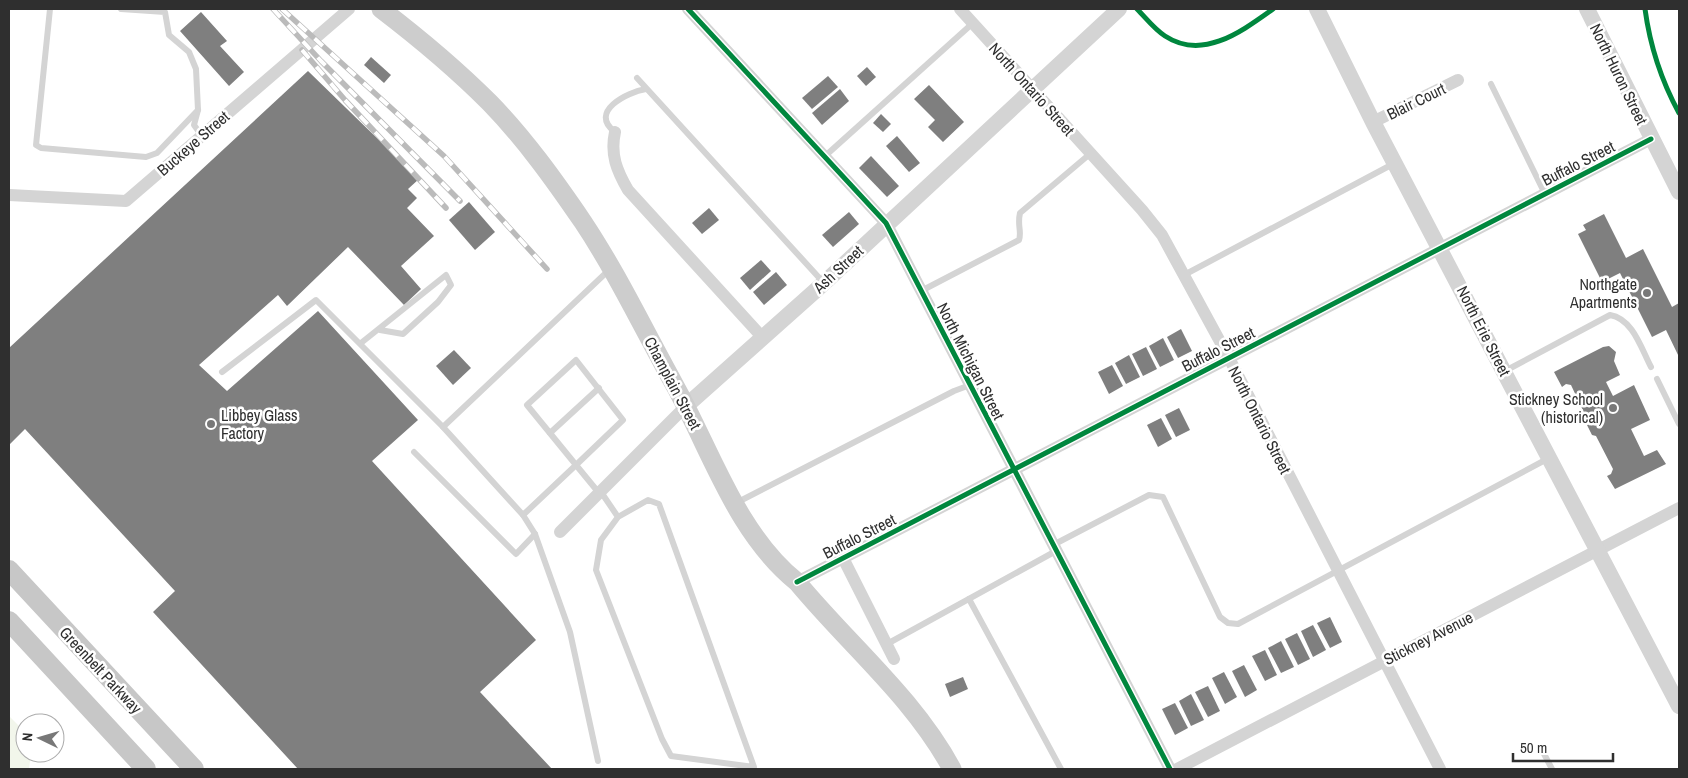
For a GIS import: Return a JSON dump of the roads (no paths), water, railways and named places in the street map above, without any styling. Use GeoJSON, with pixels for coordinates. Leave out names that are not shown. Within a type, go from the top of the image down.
{"type":"FeatureCollection","features":[{"type":"Feature","properties":{"kind":"main road","name":"Champlain Street"},"geometry":{"type":"LineString","coordinates":[[381,9],[419,39],[490,104],[538,161],[584,224],[686,406],[735,503],[767,551],[900,694],[941,749],[952,769]]}},
{"type":"Feature","properties":{"kind":"main road","name":"Greenbelt Parkway"},"geometry":{"type":"LineString","coordinates":[[9,570],[194,769]]}},
{"type":"Feature","properties":{"kind":"main road"},"geometry":{"type":"LineString","coordinates":[[9,622],[146,769]]}},
{"type":"Feature","properties":{"kind":"street","name":"Buckeye Street"},"geometry":{"type":"LineString","coordinates":[[9,195],[126,201],[349,9]]}},
{"type":"Feature","properties":{"kind":"street","name":"North Michigan Street"},"geometry":{"type":"LineString","coordinates":[[688,9],[886,224],[1170,769]]}},
{"type":"Feature","properties":{"kind":"street","name":"North Ontario Street"},"geometry":{"type":"LineString","coordinates":[[960,9],[1142,210],[1162,235],[1182,276],[1229,358],[1440,769]]}},
{"type":"Feature","properties":{"kind":"street","name":"Ash Street"},"geometry":{"type":"LineString","coordinates":[[560,532],[686,406],[824,283],[1119,9]]}},
{"type":"Feature","properties":{"kind":"street","name":"North Erie Street"},"geometry":{"type":"LineString","coordinates":[[1317,9],[1679,706]]}},
{"type":"Feature","properties":{"kind":"street","name":"North Huron Street"},"geometry":{"type":"LineString","coordinates":[[1587,9],[1679,192]]}},
{"type":"Feature","properties":{"kind":"street","name":"Blair Court"},"geometry":{"type":"LineString","coordinates":[[1374,122],[1458,80]]}},
{"type":"Feature","properties":{"kind":"street"},"geometry":{"type":"LineString","coordinates":[[615,132],[614,158],[617,172],[628,190],[763,338]]}},
{"type":"Feature","properties":{"kind":"street","name":"Buffalo Street"},"geometry":{"type":"LineString","coordinates":[[797,582],[1651,139]]}},
{"type":"Feature","properties":{"kind":"street","name":"Stickney Avenue"},"geometry":{"type":"LineString","coordinates":[[1177,769],[1679,508]]}},
{"type":"Feature","properties":{"kind":"street"},"geometry":{"type":"LineString","coordinates":[[843,558],[894,658]]}},
{"type":"Feature","properties":{"kind":"lane"},"geometry":{"type":"LineString","coordinates":[[50,9],[36,145],[41,148],[146,157],[157,152],[198,110]]}},
{"type":"Feature","properties":{"kind":"lane"},"geometry":{"type":"LineString","coordinates":[[121,9],[165,12],[169,35],[188,52],[196,69],[198,110],[194,126],[202,136]]}},
{"type":"Feature","properties":{"kind":"lane"},"geometry":{"type":"LineString","coordinates":[[824,156],[973,23]]}},
{"type":"Feature","properties":{"kind":"lane"},"geometry":{"type":"LineString","coordinates":[[636,78],[824,283]]}},
{"type":"Feature","properties":{"kind":"lane"},"geometry":{"type":"LineString","coordinates":[[1491,84],[1545,194]]}},
{"type":"Feature","properties":{"kind":"lane"},"geometry":{"type":"LineString","coordinates":[[615,132],[608,127],[606,120],[608,110],[625,94],[646,89]]}},
{"type":"Feature","properties":{"kind":"lane"},"geometry":{"type":"LineString","coordinates":[[921,291],[1020,240],[1021,236],[1017,224],[1020,213],[1090,153]]}},
{"type":"Feature","properties":{"kind":"lane"},"geometry":{"type":"LineString","coordinates":[[1182,276],[1395,162]]}},
{"type":"Feature","properties":{"kind":"lane"},"geometry":{"type":"LineString","coordinates":[[443,427],[610,269]]}},
{"type":"Feature","properties":{"kind":"lane"},"geometry":{"type":"LineString","coordinates":[[361,343],[380,330],[446,275],[451,285],[438,302],[403,334],[380,330]]}},
{"type":"Feature","properties":{"kind":"lane"},"geometry":{"type":"LineString","coordinates":[[222,372],[316,300],[443,427],[523,515],[535,534],[570,632],[598,761]]}},
{"type":"Feature","properties":{"kind":"lane"},"geometry":{"type":"LineString","coordinates":[[1505,371],[1610,315],[1620,317],[1630,327],[1651,367]]}},
{"type":"Feature","properties":{"kind":"lane"},"geometry":{"type":"LineString","coordinates":[[523,515],[576,465],[623,420],[576,360],[527,405],[550,434],[576,465],[600,493],[618,517]]}},
{"type":"Feature","properties":{"kind":"lane"},"geometry":{"type":"LineString","coordinates":[[1656,379],[1677,414],[1679,424]]}},
{"type":"Feature","properties":{"kind":"lane"},"geometry":{"type":"LineString","coordinates":[[735,503],[954,391],[970,385]]}},
{"type":"Feature","properties":{"kind":"lane"},"geometry":{"type":"LineString","coordinates":[[550,434],[599,388]]}},
{"type":"Feature","properties":{"kind":"lane"},"geometry":{"type":"LineString","coordinates":[[414,452],[516,554],[535,534]]}},
{"type":"Feature","properties":{"kind":"lane"},"geometry":{"type":"LineString","coordinates":[[887,644],[1149,495],[1163,497],[1220,617],[1228,623],[1238,624],[1550,457]]}},
{"type":"Feature","properties":{"kind":"lane"},"geometry":{"type":"LineString","coordinates":[[648,500],[658,504],[754,767],[671,756],[662,739],[596,570],[601,540],[618,517],[648,500]]}},
{"type":"Feature","properties":{"kind":"lane"},"geometry":{"type":"LineString","coordinates":[[969,599],[1061,769]]}},
{"type":"Feature","properties":{"kind":"lane"},"geometry":{"type":"LineString","coordinates":[[1543,752],[1552,769]]}},
{"type":"Feature","properties":{"kind":"railway"},"geometry":{"type":"LineString","coordinates":[[273,9],[321,61],[460,201]]}},
{"type":"Feature","properties":{"kind":"railway"},"geometry":{"type":"LineString","coordinates":[[282,9],[444,156],[547,269]]}},
{"type":"Feature","properties":{"kind":"railway"},"geometry":{"type":"LineString","coordinates":[[302,50],[345,100],[446,208]]}},
{"type":"Feature","properties":{"kind":"place","name":"Northgate Apartments"},"geometry":{"type":"Point","coordinates":[1647,293]}},
{"type":"Feature","properties":{"kind":"place","name":"Stickney School (historical)"},"geometry":{"type":"Point","coordinates":[1613,408]}},
{"type":"Feature","properties":{"kind":"place","name":"Libbey Glass Factory"},"geometry":{"type":"Point","coordinates":[211,424]}}]}
